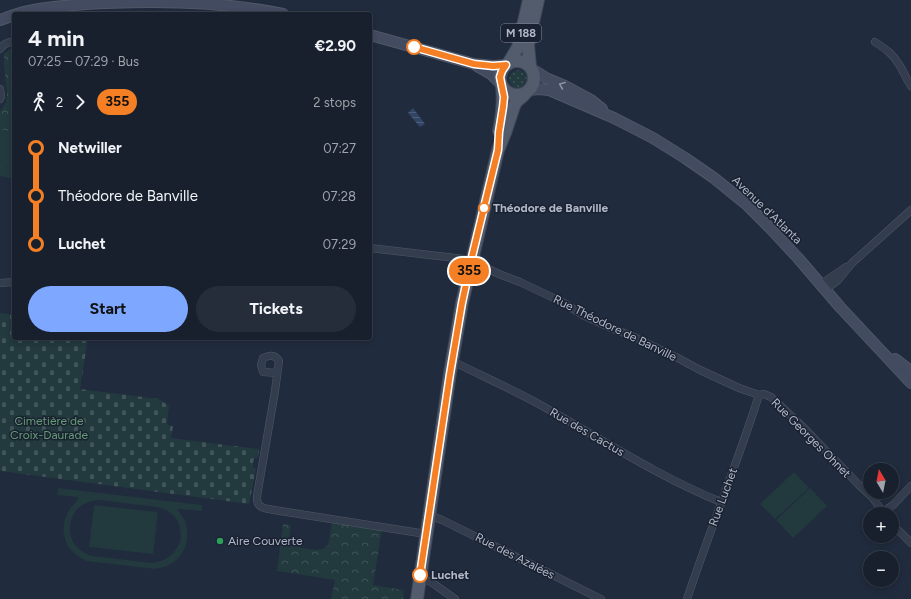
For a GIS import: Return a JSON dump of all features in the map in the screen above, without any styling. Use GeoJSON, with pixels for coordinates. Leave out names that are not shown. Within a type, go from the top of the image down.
{"type":"FeatureCollection","features":[{"type":"Feature","properties":{"kind":"main road","name":"M 188"},"geometry":{"type":"LineString","coordinates":[[507,64],[517,50],[529,0]]}},
{"type":"Feature","properties":{"kind":"main road","name":"M 188"},"geometry":{"type":"LineString","coordinates":[[531,68],[528,45],[538,0]]}},
{"type":"Feature","properties":{"kind":"main road"},"geometry":{"type":"LineString","coordinates":[[28,12],[82,4],[117,1],[183,1],[271,12]]}},
{"type":"Feature","properties":{"kind":"main road"},"geometry":{"type":"LineString","coordinates":[[372,36],[474,64],[493,66],[518,61],[524,62],[531,68],[535,78],[534,85],[516,102],[498,150],[471,261],[452,362],[416,599]]}},
{"type":"Feature","properties":{"kind":"main road"},"geometry":{"type":"LineString","coordinates":[[474,64],[491,74],[509,94],[517,96],[527,92]]}},
{"type":"Feature","properties":{"kind":"main road"},"geometry":{"type":"LineString","coordinates":[[498,150],[504,97],[500,74],[507,64]]}},
{"type":"Feature","properties":{"kind":"main road","name":"Avenue d'Atlanta"},"geometry":{"type":"LineString","coordinates":[[531,68],[546,78],[591,100],[614,118]]}},
{"type":"Feature","properties":{"kind":"main road","name":"Avenue d'Atlanta"},"geometry":{"type":"LineString","coordinates":[[527,92],[538,89],[550,90],[614,118],[653,138],[714,178],[746,204],[770,228],[911,383]]}},
{"type":"Feature","properties":{"kind":"main road","name":"Avenue d'Atlanta"},"geometry":{"type":"LineString","coordinates":[[878,348],[911,371]]}},
{"type":"Feature","properties":{"kind":"street"},"geometry":{"type":"LineString","coordinates":[[0,49],[2,46],[12,41]]}},
{"type":"Feature","properties":{"kind":"street"},"geometry":{"type":"LineString","coordinates":[[875,42],[893,55],[911,86]]}},
{"type":"Feature","properties":{"kind":"street"},"geometry":{"type":"LineString","coordinates":[[0,90],[0,99]]}},
{"type":"Feature","properties":{"kind":"street"},"geometry":{"type":"LineString","coordinates":[[823,287],[838,280],[852,263],[911,210]]}},
{"type":"Feature","properties":{"kind":"street","name":"Rue Théodore de Banville"},"geometry":{"type":"LineString","coordinates":[[372,248],[471,261],[541,292],[562,302],[583,315],[632,336],[700,370],[739,388],[759,395]]}},
{"type":"Feature","properties":{"kind":"street"},"geometry":{"type":"LineString","coordinates":[[0,283],[12,282]]}},
{"type":"Feature","properties":{"kind":"street"},"geometry":{"type":"LineString","coordinates":[[277,373],[263,372],[261,365],[263,358],[273,355],[279,361],[276,391],[257,496],[258,504],[261,507],[274,510],[426,534]]}},
{"type":"Feature","properties":{"kind":"street","name":"Rue des Cactus"},"geometry":{"type":"LineString","coordinates":[[452,362],[536,402],[651,468],[721,502]]}},
{"type":"Feature","properties":{"kind":"street","name":"Rue Georges Ohnet"},"geometry":{"type":"LineString","coordinates":[[759,395],[764,394],[771,397],[803,427],[872,497],[880,507]]}},
{"type":"Feature","properties":{"kind":"street","name":"Rue Luchet"},"geometry":{"type":"LineString","coordinates":[[687,599],[759,395]]}},
{"type":"Feature","properties":{"kind":"street","name":"Rue Georges Ohnet"},"geometry":{"type":"LineString","coordinates":[[891,507],[911,486]]}},
{"type":"Feature","properties":{"kind":"street","name":"Rue des Azalées"},"geometry":{"type":"LineString","coordinates":[[429,515],[445,521],[601,599]]}},
{"type":"Feature","properties":{"kind":"street"},"geometry":{"type":"LineString","coordinates":[[899,531],[911,543]]}},
{"type":"Feature","properties":{"kind":"street"},"geometry":{"type":"LineString","coordinates":[[420,577],[434,584],[455,599]]}},
{"type":"Feature","properties":{"kind":"green space"},"geometry":{"type":"Polygon","coordinates":[[[12,48],[12,179],[0,176],[0,111],[6,103],[7,94],[4,54],[12,48]]]}},
{"type":"Feature","properties":{"kind":"green space"},"geometry":{"type":"Polygon","coordinates":[[[518,70],[524,73],[527,79],[524,85],[518,88],[512,85],[509,79],[512,73],[518,70]]]}},
{"type":"Feature","properties":{"kind":"green space"},"geometry":{"type":"Polygon","coordinates":[[[0,129],[12,132],[12,162],[11,169],[0,167],[0,129]]]}},
{"type":"Feature","properties":{"kind":"green space","name":"Cimetière de Croix-Daurade"},"geometry":{"type":"Polygon","coordinates":[[[0,313],[12,315],[12,340],[88,340],[80,389],[159,399],[169,406],[167,425],[173,426],[171,438],[259,449],[258,458],[255,458],[253,462],[253,467],[256,469],[249,504],[0,471],[0,313]]]}},
{"type":"Feature","properties":{"kind":"green space"},"geometry":{"type":"Polygon","coordinates":[[[794,472],[809,488],[775,519],[760,504],[794,472]]]}},
{"type":"Feature","properties":{"kind":"green space"},"geometry":{"type":"Polygon","coordinates":[[[58,488],[202,505],[202,511],[178,509],[186,523],[187,537],[184,550],[173,563],[155,569],[86,561],[76,555],[67,544],[64,537],[64,524],[69,511],[78,500],[78,497],[57,495],[58,488]],[[99,500],[81,506],[73,515],[71,520],[70,532],[72,538],[74,543],[83,552],[92,556],[153,563],[169,557],[177,548],[181,533],[179,523],[169,512],[156,507],[99,500]]]}},
{"type":"Feature","properties":{"kind":"green space"},"geometry":{"type":"Polygon","coordinates":[[[810,488],[827,506],[793,538],[776,520],[810,488]]]}},
{"type":"Feature","properties":{"kind":"green space"},"geometry":{"type":"Polygon","coordinates":[[[94,505],[158,512],[153,554],[89,547],[94,505]]]}},
{"type":"Feature","properties":{"kind":"green space"},"geometry":{"type":"Polygon","coordinates":[[[332,522],[382,529],[373,585],[404,590],[403,599],[331,599],[335,580],[277,571],[283,524],[291,525],[288,545],[315,550],[322,549],[328,545],[332,522]]]}},
{"type":"Feature","properties":{"kind":"water"},"geometry":{"type":"Polygon","coordinates":[[[413,108],[425,124],[420,127],[408,113],[413,108]]]}},
{"type":"Feature","properties":{"kind":"bus line","name":"355"},"geometry":{"type":"LineString","coordinates":[[414,47],[474,64],[493,66],[506,65],[500,74],[504,97],[498,150],[462,303],[420,575]]}},
{"type":"Feature","properties":{"kind":"place","name":"Théodore de Banville"},"geometry":{"type":"Point","coordinates":[484,208]}},
{"type":"Feature","properties":{"kind":"place","name":"Aire Couverte"},"geometry":{"type":"Point","coordinates":[220,541]}},
{"type":"Feature","properties":{"kind":"place","name":"Luchet"},"geometry":{"type":"Point","coordinates":[420,575]}}]}
